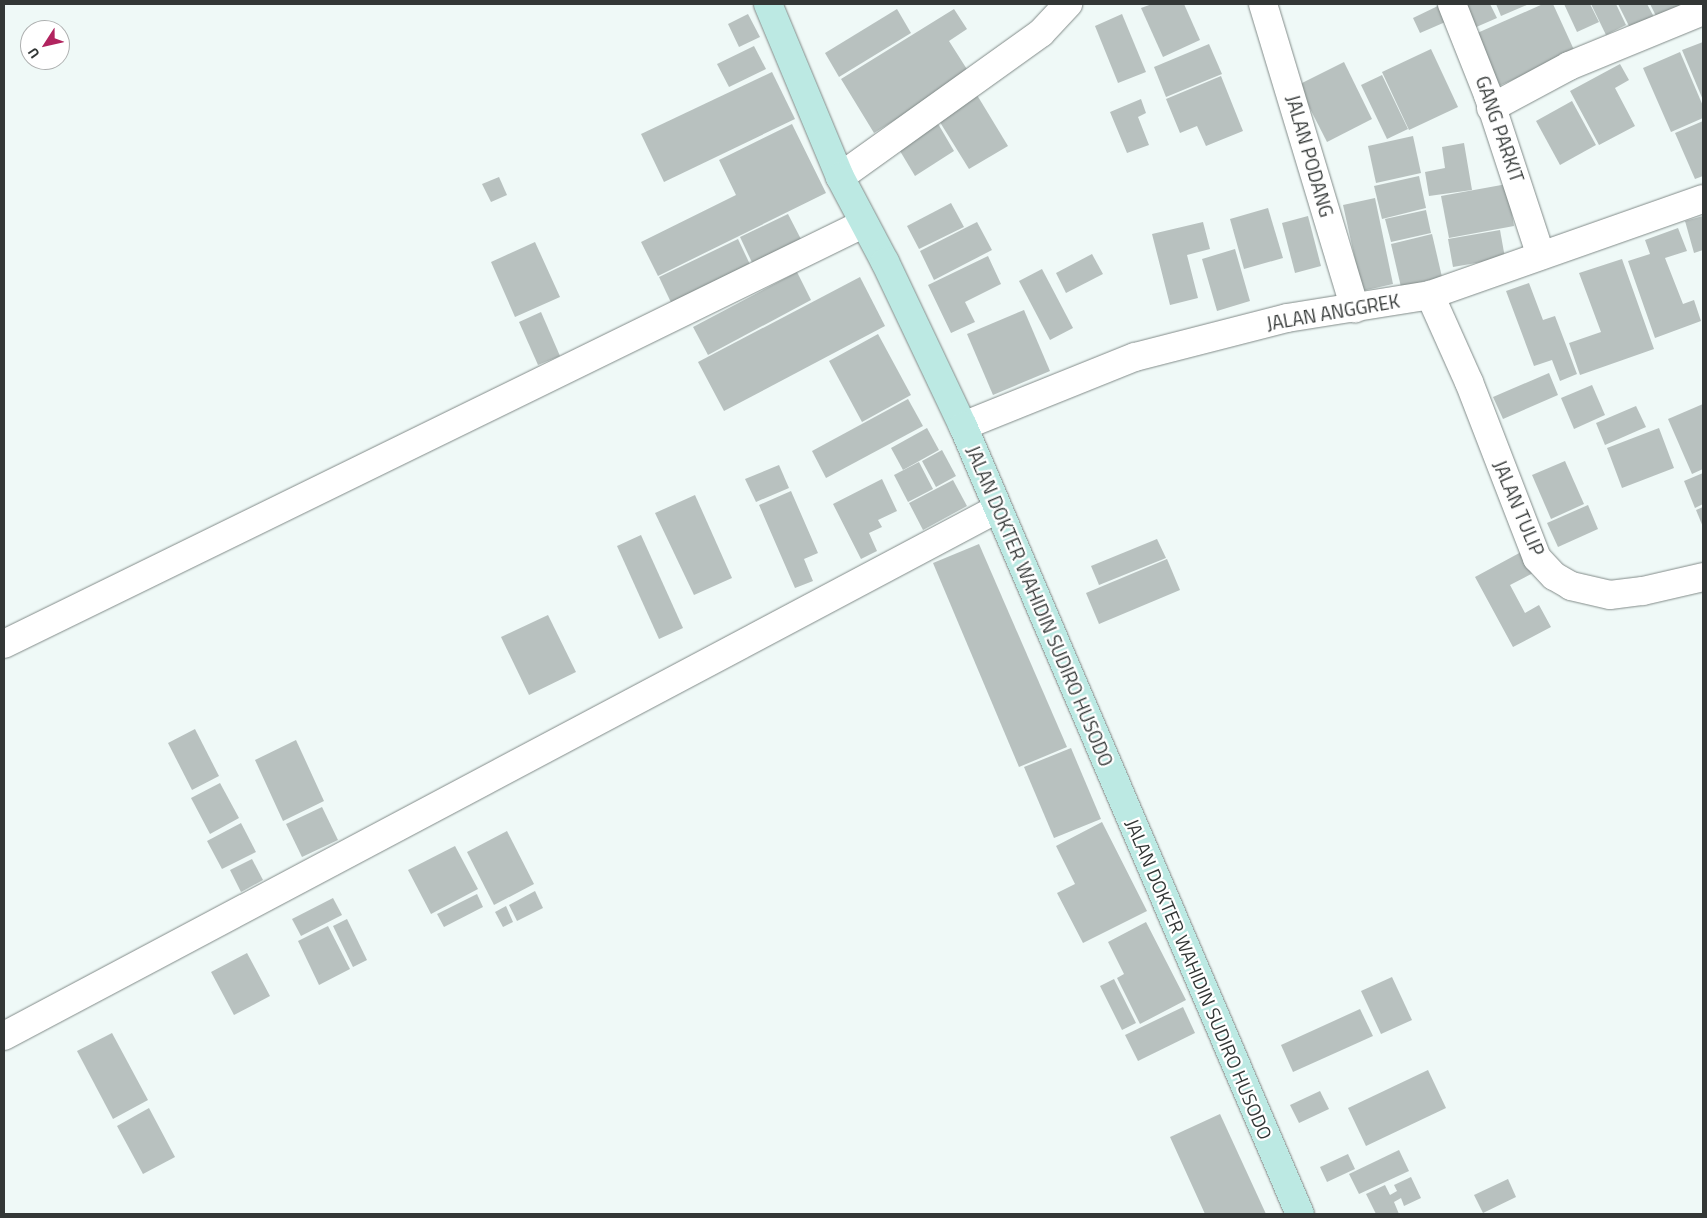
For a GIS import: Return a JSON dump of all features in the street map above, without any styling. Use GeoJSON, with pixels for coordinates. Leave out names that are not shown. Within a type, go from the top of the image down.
{"type":"FeatureCollection","features":[{"type":"Feature","properties":{"kind":"main road","name":"JALAN DOKTER WAHIDIN SUDIRO HUSODO"},"geometry":{"type":"LineString","coordinates":[[768,4],[840,177],[863,224],[885,262],[963,426],[1300,1214]]}},
{"type":"Feature","properties":{"kind":"street"},"geometry":{"type":"LineString","coordinates":[[840,177],[1040,33],[1068,4]]}},
{"type":"Feature","properties":{"kind":"street","name":"JALAN PODANG"},"geometry":{"type":"LineString","coordinates":[[1263,4],[1355,308]]}},
{"type":"Feature","properties":{"kind":"street","name":"GANG PARKIT"},"geometry":{"type":"LineString","coordinates":[[1452,4],[1492,108],[1541,256]]}},
{"type":"Feature","properties":{"kind":"street"},"geometry":{"type":"LineString","coordinates":[[1492,108],[1569,66],[1703,12]]}},
{"type":"Feature","properties":{"kind":"street","name":"JALAN ANGGREK"},"geometry":{"type":"LineString","coordinates":[[963,426],[1135,357],[1287,318],[1430,294],[1703,198]]}},
{"type":"Feature","properties":{"kind":"street"},"geometry":{"type":"LineString","coordinates":[[4,644],[863,224]]}},
{"type":"Feature","properties":{"kind":"street","name":"JALAN TULIP"},"geometry":{"type":"LineString","coordinates":[[1430,294],[1469,382],[1537,558],[1571,586],[1610,595],[1643,591],[1703,577]]}},
{"type":"Feature","properties":{"kind":"street"},"geometry":{"type":"LineString","coordinates":[[4,1036],[997,509]]}},
{"type":"Feature","properties":{"kind":"building"},"geometry":{"type":"Polygon","coordinates":[[[1152,4],[1184,4],[1200,40],[1163,57],[1141,8],[1152,4]]]}},
{"type":"Feature","properties":{"kind":"building"},"geometry":{"type":"Polygon","coordinates":[[[1442,4],[1450,20],[1420,33],[1413,18],[1442,4]]]}},
{"type":"Feature","properties":{"kind":"building"},"geometry":{"type":"Polygon","coordinates":[[[1463,4],[1490,4],[1497,18],[1474,28],[1463,4]]]}},
{"type":"Feature","properties":{"kind":"building"},"geometry":{"type":"Polygon","coordinates":[[[1496,4],[1529,4],[1501,16],[1496,4]]]}},
{"type":"Feature","properties":{"kind":"building"},"geometry":{"type":"Polygon","coordinates":[[[1543,4],[1553,4],[1575,52],[1499,86],[1475,34],[1543,4]]]}},
{"type":"Feature","properties":{"kind":"building"},"geometry":{"type":"Polygon","coordinates":[[[1564,4],[1590,4],[1599,22],[1577,32],[1564,4]]]}},
{"type":"Feature","properties":{"kind":"building"},"geometry":{"type":"Polygon","coordinates":[[[1591,4],[1616,4],[1626,25],[1606,35],[1591,4]]]}},
{"type":"Feature","properties":{"kind":"building"},"geometry":{"type":"Polygon","coordinates":[[[1618,4],[1647,4],[1654,17],[1630,28],[1618,4]]]}},
{"type":"Feature","properties":{"kind":"building"},"geometry":{"type":"Polygon","coordinates":[[[1650,4],[1679,4],[1680,6],[1657,18],[1650,4]]]}},
{"type":"Feature","properties":{"kind":"building"},"geometry":{"type":"Polygon","coordinates":[[[897,9],[911,33],[839,77],[825,53],[897,9]]]}},
{"type":"Feature","properties":{"kind":"building"},"geometry":{"type":"Polygon","coordinates":[[[954,9],[967,29],[949,41],[970,74],[874,133],[841,79],[954,9]]]}},
{"type":"Feature","properties":{"kind":"building"},"geometry":{"type":"Polygon","coordinates":[[[748,14],[760,37],[739,47],[728,24],[748,14]]]}},
{"type":"Feature","properties":{"kind":"building"},"geometry":{"type":"Polygon","coordinates":[[[1122,14],[1146,72],[1118,83],[1095,26],[1122,14]]]}},
{"type":"Feature","properties":{"kind":"building"},"geometry":{"type":"Polygon","coordinates":[[[1703,42],[1703,100],[1682,50],[1703,42]]]}},
{"type":"Feature","properties":{"kind":"building"},"geometry":{"type":"Polygon","coordinates":[[[1209,44],[1222,74],[1166,97],[1154,67],[1209,44]]]}},
{"type":"Feature","properties":{"kind":"building"},"geometry":{"type":"Polygon","coordinates":[[[754,46],[766,69],[729,87],[717,64],[754,46]]]}},
{"type":"Feature","properties":{"kind":"building"},"geometry":{"type":"Polygon","coordinates":[[[1431,49],[1458,107],[1409,130],[1382,72],[1431,49]]]}},
{"type":"Feature","properties":{"kind":"building"},"geometry":{"type":"Polygon","coordinates":[[[1680,52],[1703,106],[1703,118],[1671,132],[1643,68],[1680,52]]]}},
{"type":"Feature","properties":{"kind":"building"},"geometry":{"type":"Polygon","coordinates":[[[1344,62],[1372,119],[1327,142],[1298,85],[1344,62]]]}},
{"type":"Feature","properties":{"kind":"building"},"geometry":{"type":"Polygon","coordinates":[[[1620,64],[1629,80],[1615,88],[1635,126],[1599,145],[1570,91],[1620,64]]]}},
{"type":"Feature","properties":{"kind":"building"},"geometry":{"type":"Polygon","coordinates":[[[772,72],[795,119],[664,182],[641,134],[772,72]]]}},
{"type":"Feature","properties":{"kind":"building"},"geometry":{"type":"Polygon","coordinates":[[[1382,75],[1408,129],[1387,139],[1361,85],[1382,75]]]}},
{"type":"Feature","properties":{"kind":"building"},"geometry":{"type":"Polygon","coordinates":[[[1221,76],[1243,131],[1206,146],[1197,126],[1180,133],[1166,99],[1221,76]]]}},
{"type":"Feature","properties":{"kind":"building"},"geometry":{"type":"Polygon","coordinates":[[[977,95],[1008,146],[969,169],[938,119],[977,95]]]}},
{"type":"Feature","properties":{"kind":"building"},"geometry":{"type":"Polygon","coordinates":[[[1141,99],[1146,113],[1138,117],[1149,145],[1127,153],[1110,112],[1141,99]]]}},
{"type":"Feature","properties":{"kind":"building"},"geometry":{"type":"Polygon","coordinates":[[[1572,101],[1596,145],[1560,165],[1536,121],[1572,101]]]}},
{"type":"Feature","properties":{"kind":"building"},"geometry":{"type":"Polygon","coordinates":[[[1703,121],[1703,176],[1695,179],[1675,133],[1703,121]]]}},
{"type":"Feature","properties":{"kind":"building"},"geometry":{"type":"Polygon","coordinates":[[[937,122],[954,151],[915,176],[897,146],[937,122]]]}},
{"type":"Feature","properties":{"kind":"building"},"geometry":{"type":"Polygon","coordinates":[[[792,124],[826,193],[658,276],[641,242],[736,195],[719,160],[792,124]]]}},
{"type":"Feature","properties":{"kind":"building"},"geometry":{"type":"Polygon","coordinates":[[[1413,136],[1421,173],[1376,183],[1368,146],[1413,136]]]}},
{"type":"Feature","properties":{"kind":"building"},"geometry":{"type":"Polygon","coordinates":[[[1464,143],[1472,190],[1429,196],[1425,172],[1445,168],[1442,147],[1464,143]]]}},
{"type":"Feature","properties":{"kind":"building"},"geometry":{"type":"Polygon","coordinates":[[[1419,176],[1426,208],[1382,219],[1374,186],[1419,176]]]}},
{"type":"Feature","properties":{"kind":"building"},"geometry":{"type":"Polygon","coordinates":[[[499,177],[507,195],[491,202],[482,184],[499,177]]]}},
{"type":"Feature","properties":{"kind":"building"},"geometry":{"type":"Polygon","coordinates":[[[1507,184],[1514,226],[1449,238],[1441,196],[1507,184]]]}},
{"type":"Feature","properties":{"kind":"building"},"geometry":{"type":"Polygon","coordinates":[[[1375,198],[1393,284],[1362,291],[1343,205],[1375,198]]]}},
{"type":"Feature","properties":{"kind":"building"},"geometry":{"type":"Polygon","coordinates":[[[951,203],[964,227],[919,249],[907,226],[951,203]]]}},
{"type":"Feature","properties":{"kind":"building"},"geometry":{"type":"Polygon","coordinates":[[[1268,208],[1283,258],[1244,269],[1230,219],[1268,208]]]}},
{"type":"Feature","properties":{"kind":"building"},"geometry":{"type":"Polygon","coordinates":[[[1426,210],[1431,233],[1391,242],[1385,219],[1426,210]]]}},
{"type":"Feature","properties":{"kind":"building"},"geometry":{"type":"Polygon","coordinates":[[[788,214],[805,247],[756,271],[740,237],[788,214]]]}},
{"type":"Feature","properties":{"kind":"building"},"geometry":{"type":"Polygon","coordinates":[[[1308,216],[1321,266],[1295,273],[1282,223],[1308,216]]]}},
{"type":"Feature","properties":{"kind":"building"},"geometry":{"type":"Polygon","coordinates":[[[1703,216],[1703,250],[1694,253],[1685,221],[1703,216]]]}},
{"type":"Feature","properties":{"kind":"building"},"geometry":{"type":"Polygon","coordinates":[[[977,222],[992,250],[934,280],[920,251],[977,222]]]}},
{"type":"Feature","properties":{"kind":"building"},"geometry":{"type":"Polygon","coordinates":[[[1203,222],[1210,249],[1187,255],[1198,298],[1170,305],[1152,234],[1203,222]]]}},
{"type":"Feature","properties":{"kind":"building"},"geometry":{"type":"Polygon","coordinates":[[[1678,228],[1687,251],[1665,258],[1683,304],[1694,300],[1701,321],[1655,338],[1628,261],[1650,254],[1645,240],[1678,228]]]}},
{"type":"Feature","properties":{"kind":"building"},"geometry":{"type":"Polygon","coordinates":[[[1500,230],[1505,258],[1453,267],[1448,239],[1500,230]]]}},
{"type":"Feature","properties":{"kind":"building"},"geometry":{"type":"Polygon","coordinates":[[[1432,234],[1442,277],[1401,287],[1391,244],[1432,234]]]}},
{"type":"Feature","properties":{"kind":"building"},"geometry":{"type":"Polygon","coordinates":[[[738,239],[754,273],[675,311],[659,277],[738,239]]]}},
{"type":"Feature","properties":{"kind":"building"},"geometry":{"type":"Polygon","coordinates":[[[535,242],[560,297],[515,317],[491,262],[535,242]]]}},
{"type":"Feature","properties":{"kind":"building"},"geometry":{"type":"Polygon","coordinates":[[[1235,249],[1250,301],[1217,311],[1202,259],[1235,249]]]}},
{"type":"Feature","properties":{"kind":"building"},"geometry":{"type":"Polygon","coordinates":[[[1092,254],[1103,274],[1066,293],[1056,273],[1092,254]]]}},
{"type":"Feature","properties":{"kind":"building"},"geometry":{"type":"Polygon","coordinates":[[[988,256],[1001,284],[965,302],[975,322],[951,333],[928,285],[988,256]]]}},
{"type":"Feature","properties":{"kind":"building"},"geometry":{"type":"Polygon","coordinates":[[[1622,259],[1654,349],[1580,375],[1569,343],[1601,332],[1579,273],[1622,259]]]}},
{"type":"Feature","properties":{"kind":"building"},"geometry":{"type":"Polygon","coordinates":[[[1042,269],[1073,328],[1050,340],[1019,281],[1042,269]]]}},
{"type":"Feature","properties":{"kind":"building"},"geometry":{"type":"Polygon","coordinates":[[[797,272],[811,300],[708,355],[693,327],[797,272]]]}},
{"type":"Feature","properties":{"kind":"building"},"geometry":{"type":"Polygon","coordinates":[[[860,277],[885,326],[724,411],[698,362],[860,277]]]}},
{"type":"Feature","properties":{"kind":"building"},"geometry":{"type":"Polygon","coordinates":[[[1529,283],[1543,320],[1555,316],[1577,374],[1560,381],[1552,360],[1534,366],[1506,291],[1529,283]]]}},
{"type":"Feature","properties":{"kind":"building"},"geometry":{"type":"Polygon","coordinates":[[[1024,310],[1050,371],[993,395],[967,334],[1024,310]]]}},
{"type":"Feature","properties":{"kind":"building"},"geometry":{"type":"Polygon","coordinates":[[[541,312],[560,356],[538,365],[519,322],[541,312]]]}},
{"type":"Feature","properties":{"kind":"building"},"geometry":{"type":"Polygon","coordinates":[[[878,334],[911,395],[862,422],[829,361],[878,334]]]}},
{"type":"Feature","properties":{"kind":"building"},"geometry":{"type":"Polygon","coordinates":[[[1549,373],[1558,395],[1503,419],[1493,397],[1549,373]]]}},
{"type":"Feature","properties":{"kind":"building"},"geometry":{"type":"Polygon","coordinates":[[[1592,385],[1605,415],[1574,429],[1561,398],[1592,385]]]}},
{"type":"Feature","properties":{"kind":"building"},"geometry":{"type":"Polygon","coordinates":[[[908,399],[923,426],[826,478],[812,451],[908,399]]]}},
{"type":"Feature","properties":{"kind":"building"},"geometry":{"type":"Polygon","coordinates":[[[1703,404],[1703,469],[1692,474],[1668,419],[1703,404]]]}},
{"type":"Feature","properties":{"kind":"building"},"geometry":{"type":"Polygon","coordinates":[[[1636,406],[1646,427],[1605,445],[1596,423],[1636,406]]]}},
{"type":"Feature","properties":{"kind":"building"},"geometry":{"type":"Polygon","coordinates":[[[927,428],[939,450],[903,470],[891,448],[927,428]]]}},
{"type":"Feature","properties":{"kind":"building"},"geometry":{"type":"Polygon","coordinates":[[[1659,428],[1674,468],[1622,488],[1607,448],[1659,428]]]}},
{"type":"Feature","properties":{"kind":"building"},"geometry":{"type":"Polygon","coordinates":[[[942,450],[956,476],[936,487],[922,461],[942,450]]]}},
{"type":"Feature","properties":{"kind":"building"},"geometry":{"type":"Polygon","coordinates":[[[1565,461],[1584,504],[1551,519],[1532,475],[1565,461]]]}},
{"type":"Feature","properties":{"kind":"building"},"geometry":{"type":"Polygon","coordinates":[[[919,462],[933,489],[908,502],[894,475],[919,462]]]}},
{"type":"Feature","properties":{"kind":"building"},"geometry":{"type":"Polygon","coordinates":[[[779,465],[789,488],[756,502],[745,479],[779,465]]]}},
{"type":"Feature","properties":{"kind":"building"},"geometry":{"type":"Polygon","coordinates":[[[1703,473],[1703,504],[1695,508],[1684,481],[1703,473]]]}},
{"type":"Feature","properties":{"kind":"building"},"geometry":{"type":"Polygon","coordinates":[[[882,479],[897,511],[878,520],[882,527],[869,533],[877,551],[861,559],[833,504],[882,479]]]}},
{"type":"Feature","properties":{"kind":"building"},"geometry":{"type":"Polygon","coordinates":[[[953,480],[967,506],[923,530],[909,503],[953,480]]]}},
{"type":"Feature","properties":{"kind":"building"},"geometry":{"type":"Polygon","coordinates":[[[791,491],[818,553],[804,559],[813,581],[795,588],[759,505],[791,491]]]}},
{"type":"Feature","properties":{"kind":"building"},"geometry":{"type":"Polygon","coordinates":[[[695,495],[732,578],[694,595],[655,513],[695,495]]]}},
{"type":"Feature","properties":{"kind":"building"},"geometry":{"type":"Polygon","coordinates":[[[1588,505],[1598,529],[1558,547],[1547,523],[1588,505]]]}},
{"type":"Feature","properties":{"kind":"building"},"geometry":{"type":"Polygon","coordinates":[[[1703,507],[1703,527],[1696,510],[1703,507]]]}},
{"type":"Feature","properties":{"kind":"building"},"geometry":{"type":"Polygon","coordinates":[[[641,535],[683,628],[659,639],[617,546],[641,535]]]}},
{"type":"Feature","properties":{"kind":"building"},"geometry":{"type":"Polygon","coordinates":[[[1157,539],[1166,558],[1099,585],[1091,566],[1157,539]]]}},
{"type":"Feature","properties":{"kind":"building"},"geometry":{"type":"Polygon","coordinates":[[[979,544],[1067,747],[1019,767],[933,563],[979,544]]]}},
{"type":"Feature","properties":{"kind":"building"},"geometry":{"type":"Polygon","coordinates":[[[1523,551],[1535,572],[1510,585],[1525,613],[1539,605],[1551,627],[1513,647],[1475,577],[1523,551]]]}},
{"type":"Feature","properties":{"kind":"building"},"geometry":{"type":"Polygon","coordinates":[[[1167,559],[1180,590],[1099,624],[1086,593],[1167,559]]]}},
{"type":"Feature","properties":{"kind":"building"},"geometry":{"type":"Polygon","coordinates":[[[548,615],[576,672],[529,695],[501,637],[548,615]]]}},
{"type":"Feature","properties":{"kind":"building"},"geometry":{"type":"Polygon","coordinates":[[[195,729],[219,776],[192,790],[168,743],[195,729]]]}},
{"type":"Feature","properties":{"kind":"building"},"geometry":{"type":"Polygon","coordinates":[[[296,740],[324,801],[283,821],[255,760],[296,740]]]}},
{"type":"Feature","properties":{"kind":"building"},"geometry":{"type":"Polygon","coordinates":[[[1071,748],[1101,819],[1054,838],[1024,767],[1071,748]]]}},
{"type":"Feature","properties":{"kind":"building"},"geometry":{"type":"Polygon","coordinates":[[[220,783],[239,818],[210,834],[191,798],[220,783]]]}},
{"type":"Feature","properties":{"kind":"building"},"geometry":{"type":"Polygon","coordinates":[[[322,807],[338,840],[302,857],[286,824],[322,807]]]}},
{"type":"Feature","properties":{"kind":"building"},"geometry":{"type":"Polygon","coordinates":[[[1102,822],[1147,911],[1083,943],[1057,893],[1075,884],[1056,846],[1102,822]]]}},
{"type":"Feature","properties":{"kind":"building"},"geometry":{"type":"Polygon","coordinates":[[[241,823],[256,852],[222,869],[207,841],[241,823]]]}},
{"type":"Feature","properties":{"kind":"building"},"geometry":{"type":"Polygon","coordinates":[[[507,831],[534,884],[494,905],[467,852],[507,831]]]}},
{"type":"Feature","properties":{"kind":"building"},"geometry":{"type":"Polygon","coordinates":[[[455,846],[478,889],[431,914],[408,870],[455,846]]]}},
{"type":"Feature","properties":{"kind":"building"},"geometry":{"type":"Polygon","coordinates":[[[252,859],[263,880],[241,892],[230,870],[252,859]]]}},
{"type":"Feature","properties":{"kind":"building"},"geometry":{"type":"Polygon","coordinates":[[[535,891],[543,908],[517,921],[509,905],[535,891]]]}},
{"type":"Feature","properties":{"kind":"building"},"geometry":{"type":"Polygon","coordinates":[[[477,894],[483,907],[444,927],[437,914],[477,894]]]}},
{"type":"Feature","properties":{"kind":"building"},"geometry":{"type":"Polygon","coordinates":[[[333,898],[342,915],[301,936],[292,919],[333,898]]]}},
{"type":"Feature","properties":{"kind":"building"},"geometry":{"type":"Polygon","coordinates":[[[506,906],[513,922],[503,927],[495,912],[506,906]]]}},
{"type":"Feature","properties":{"kind":"building"},"geometry":{"type":"Polygon","coordinates":[[[347,919],[367,960],[353,967],[333,926],[347,919]]]}},
{"type":"Feature","properties":{"kind":"building"},"geometry":{"type":"Polygon","coordinates":[[[1146,922],[1186,1000],[1140,1024],[1117,978],[1124,974],[1108,942],[1146,922]]]}},
{"type":"Feature","properties":{"kind":"building"},"geometry":{"type":"Polygon","coordinates":[[[328,926],[350,969],[319,985],[298,941],[328,926]]]}},
{"type":"Feature","properties":{"kind":"building"},"geometry":{"type":"Polygon","coordinates":[[[247,953],[270,996],[234,1015],[211,972],[247,953]]]}},
{"type":"Feature","properties":{"kind":"building"},"geometry":{"type":"Polygon","coordinates":[[[1392,977],[1412,1020],[1381,1034],[1361,991],[1392,977]]]}},
{"type":"Feature","properties":{"kind":"building"},"geometry":{"type":"Polygon","coordinates":[[[1114,979],[1136,1023],[1122,1030],[1100,986],[1114,979]]]}},
{"type":"Feature","properties":{"kind":"building"},"geometry":{"type":"Polygon","coordinates":[[[1183,1007],[1195,1033],[1138,1061],[1125,1035],[1183,1007]]]}},
{"type":"Feature","properties":{"kind":"building"},"geometry":{"type":"Polygon","coordinates":[[[1360,1009],[1373,1036],[1293,1072],[1281,1045],[1360,1009]]]}},
{"type":"Feature","properties":{"kind":"building"},"geometry":{"type":"Polygon","coordinates":[[[112,1033],[148,1100],[113,1119],[77,1051],[112,1033]]]}},
{"type":"Feature","properties":{"kind":"building"},"geometry":{"type":"Polygon","coordinates":[[[1428,1070],[1446,1108],[1366,1146],[1348,1108],[1428,1070]]]}},
{"type":"Feature","properties":{"kind":"building"},"geometry":{"type":"Polygon","coordinates":[[[1320,1091],[1329,1109],[1299,1123],[1290,1105],[1320,1091]]]}},
{"type":"Feature","properties":{"kind":"building"},"geometry":{"type":"Polygon","coordinates":[[[149,1108],[175,1157],[143,1174],[117,1126],[149,1108]]]}},
{"type":"Feature","properties":{"kind":"building"},"geometry":{"type":"Polygon","coordinates":[[[1220,1114],[1266,1214],[1205,1214],[1170,1137],[1220,1114]]]}},
{"type":"Feature","properties":{"kind":"building"},"geometry":{"type":"Polygon","coordinates":[[[1399,1150],[1409,1171],[1359,1194],[1349,1174],[1399,1150]]]}},
{"type":"Feature","properties":{"kind":"building"},"geometry":{"type":"Polygon","coordinates":[[[1348,1154],[1355,1169],[1327,1182],[1320,1167],[1348,1154]]]}},
{"type":"Feature","properties":{"kind":"building"},"geometry":{"type":"Polygon","coordinates":[[[1411,1177],[1421,1198],[1404,1206],[1401,1198],[1394,1202],[1399,1214],[1376,1214],[1366,1194],[1385,1185],[1390,1195],[1397,1191],[1394,1185],[1411,1177]]]}},
{"type":"Feature","properties":{"kind":"building"},"geometry":{"type":"Polygon","coordinates":[[[1508,1179],[1516,1197],[1483,1213],[1474,1195],[1508,1179]]]}}]}
